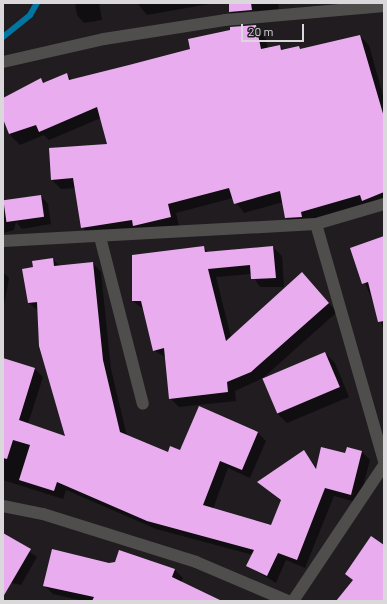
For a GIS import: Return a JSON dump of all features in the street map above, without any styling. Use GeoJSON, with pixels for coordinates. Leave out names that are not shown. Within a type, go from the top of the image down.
{"type":"FeatureCollection","features":[{"type":"Feature","properties":{"kind":"street"},"geometry":{"type":"LineString","coordinates":[[3,62],[104,38],[225,20],[384,6]]}},
{"type":"Feature","properties":{"kind":"street"},"geometry":{"type":"LineString","coordinates":[[3,241],[100,237],[316,224],[384,204]]}},
{"type":"Feature","properties":{"kind":"street"},"geometry":{"type":"LineString","coordinates":[[316,224],[384,461]]}},
{"type":"Feature","properties":{"kind":"street"},"geometry":{"type":"LineString","coordinates":[[100,237],[143,404]]}},
{"type":"Feature","properties":{"kind":"street"},"geometry":{"type":"LineString","coordinates":[[293,601],[384,465]]}},
{"type":"Feature","properties":{"kind":"street"},"geometry":{"type":"LineString","coordinates":[[3,506],[43,514],[196,562],[288,601]]}},
{"type":"Feature","properties":{"kind":"building"},"geometry":{"type":"Polygon","coordinates":[[[229,3],[251,3],[252,10],[229,12],[229,3]]]}},
{"type":"Feature","properties":{"kind":"building"},"geometry":{"type":"Polygon","coordinates":[[[256,25],[261,49],[280,45],[281,50],[299,46],[300,49],[360,35],[384,117],[384,192],[362,201],[360,195],[301,212],[302,217],[285,218],[280,191],[234,204],[229,188],[168,204],[171,217],[133,226],[132,220],[81,228],[73,178],[51,180],[49,148],[107,144],[97,107],[39,132],[36,125],[9,134],[3,119],[3,98],[41,78],[43,83],[67,73],[69,80],[190,49],[188,39],[230,30],[230,27],[256,25]]]}},
{"type":"Feature","properties":{"kind":"building"},"geometry":{"type":"Polygon","coordinates":[[[41,195],[44,217],[6,222],[3,200],[41,195]]]}},
{"type":"Feature","properties":{"kind":"building"},"geometry":{"type":"Polygon","coordinates":[[[384,236],[384,321],[378,322],[368,282],[362,284],[350,248],[384,236]]]}},
{"type":"Feature","properties":{"kind":"building"},"geometry":{"type":"Polygon","coordinates":[[[204,246],[205,252],[273,246],[276,278],[251,279],[250,265],[208,269],[226,341],[302,272],[329,303],[251,372],[227,382],[228,392],[169,399],[164,348],[153,351],[141,301],[132,301],[132,255],[204,246]]]}},
{"type":"Feature","properties":{"kind":"building"},"geometry":{"type":"Polygon","coordinates":[[[53,258],[54,266],[93,262],[103,360],[120,432],[168,452],[170,446],[180,450],[199,406],[258,432],[242,470],[220,461],[203,505],[271,525],[281,500],[257,482],[304,450],[316,469],[321,447],[345,453],[347,447],[362,451],[351,495],[325,488],[297,560],[278,553],[267,576],[246,566],[254,550],[147,521],[57,482],[54,491],[19,480],[30,445],[13,440],[7,459],[3,458],[3,358],[35,368],[19,420],[65,436],[39,346],[37,302],[28,303],[22,269],[33,267],[32,261],[53,258]]]}},
{"type":"Feature","properties":{"kind":"building"},"geometry":{"type":"Polygon","coordinates":[[[325,352],[340,387],[277,414],[262,379],[325,352]]]}},
{"type":"Feature","properties":{"kind":"building"},"geometry":{"type":"Polygon","coordinates":[[[3,533],[31,549],[3,597],[3,533]]]}},
{"type":"Feature","properties":{"kind":"building"},"geometry":{"type":"Polygon","coordinates":[[[371,536],[384,545],[384,601],[336,601],[353,580],[345,574],[371,536]]]}},
{"type":"Feature","properties":{"kind":"building"},"geometry":{"type":"Polygon","coordinates":[[[52,549],[109,563],[115,562],[119,550],[175,569],[172,577],[222,601],[92,601],[94,597],[43,586],[52,549]]]}},
{"type":"Feature","properties":{"kind":"waterway"},"geometry":{"type":"LineString","coordinates":[[3,37],[30,15],[37,3]]}}]}
